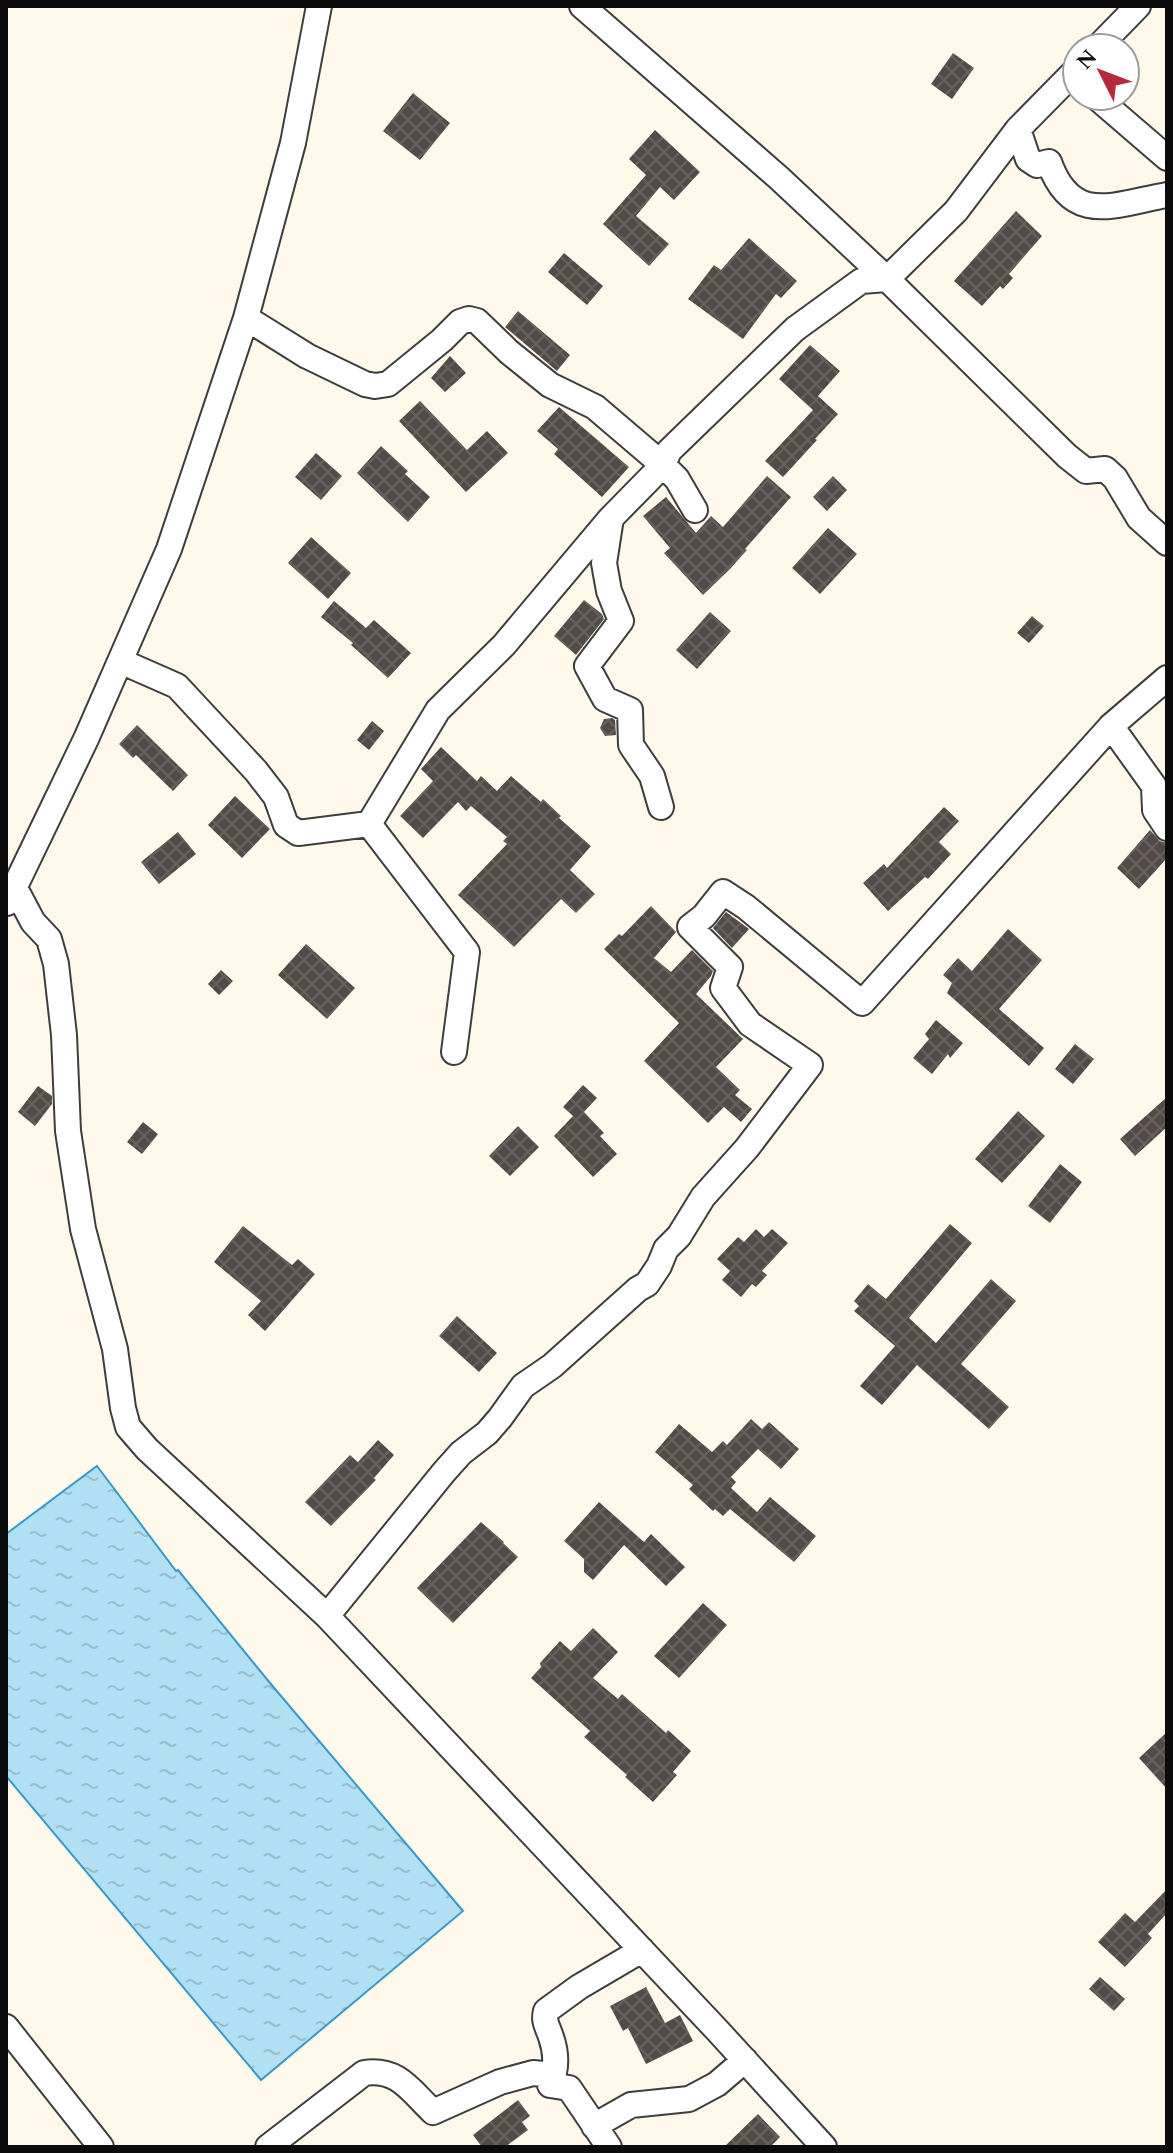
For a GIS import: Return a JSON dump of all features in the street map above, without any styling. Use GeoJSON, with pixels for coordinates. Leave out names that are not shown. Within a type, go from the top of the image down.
{"type":"FeatureCollection","features":[{"type":"Feature","properties":{"kind":"street"},"geometry":{"type":"LineString","coordinates":[[319,6],[293,143],[246,318],[169,549],[86,739],[11,896],[49,939],[56,964],[64,1035],[68,1131],[83,1229],[115,1349],[123,1408],[128,1427],[147,1449],[327,1616],[824,2147]]}},
{"type":"Feature","properties":{"kind":"street"},"geometry":{"type":"LineString","coordinates":[[582,6],[779,178],[1067,456],[1086,471],[1105,469],[1115,478],[1139,518],[1167,543]]}},
{"type":"Feature","properties":{"kind":"street"},"geometry":{"type":"LineString","coordinates":[[1113,32],[1138,6]]}},
{"type":"Feature","properties":{"kind":"street"},"geometry":{"type":"LineString","coordinates":[[369,824],[438,710],[504,645],[611,518],[663,465],[669,451],[795,329],[861,281],[887,279],[956,211],[1018,129],[1061,88]]}},
{"type":"Feature","properties":{"kind":"street"},"geometry":{"type":"LineString","coordinates":[[1114,112],[1167,158]]}},
{"type":"Feature","properties":{"kind":"street"},"geometry":{"type":"LineString","coordinates":[[1018,129],[1028,159],[1037,165],[1049,162],[1059,185],[1080,203],[1103,208],[1167,195]]}},
{"type":"Feature","properties":{"kind":"street"},"geometry":{"type":"LineString","coordinates":[[246,318],[307,356],[375,386],[388,384],[460,322],[469,319],[477,321],[550,385],[595,407],[663,465],[677,479],[695,510]]}},
{"type":"Feature","properties":{"kind":"street"},"geometry":{"type":"LineString","coordinates":[[611,518],[604,563],[609,591],[621,621],[587,666],[605,699],[630,710],[631,745],[652,776],[661,807]]}},
{"type":"Feature","properties":{"kind":"street"},"geometry":{"type":"LineString","coordinates":[[127,664],[177,686],[270,788],[286,825],[298,833],[369,824]]}},
{"type":"Feature","properties":{"kind":"street"},"geometry":{"type":"LineString","coordinates":[[327,1616],[444,1472],[461,1453],[487,1433],[523,1386],[552,1366],[647,1284],[666,1249],[679,1236],[703,1197],[747,1148],[810,1065],[750,1024],[723,988],[730,967],[690,927],[704,916],[723,892],[746,907],[862,1003],[1111,726],[1167,678]]}},
{"type":"Feature","properties":{"kind":"street"},"geometry":{"type":"LineString","coordinates":[[1111,726],[1154,786],[1155,810],[1167,828]]}},
{"type":"Feature","properties":{"kind":"street"},"geometry":{"type":"LineString","coordinates":[[369,824],[467,952],[454,1052]]}},
{"type":"Feature","properties":{"kind":"street"},"geometry":{"type":"LineString","coordinates":[[609,2147],[569,2088],[550,2085],[557,2061],[544,2020],[546,2011],[579,1987],[642,1950]]}},
{"type":"Feature","properties":{"kind":"street"},"geometry":{"type":"LineString","coordinates":[[6,2027],[101,2147]]}},
{"type":"Feature","properties":{"kind":"street"},"geometry":{"type":"LineString","coordinates":[[594,2126],[631,2105],[689,2099],[717,2084],[745,2060]]}},
{"type":"Feature","properties":{"kind":"street"},"geometry":{"type":"LineString","coordinates":[[268,2147],[364,2073],[378,2071],[394,2075],[433,2112],[500,2082],[533,2073],[554,2075]]}},
{"type":"Feature","properties":{"kind":"water"},"geometry":{"type":"Polygon","coordinates":[[[97,1466],[176,1571],[463,1911],[261,2080],[6,1776],[6,1534],[97,1466]]]}},
{"type":"Feature","properties":{"kind":"building"},"geometry":{"type":"Polygon","coordinates":[[[953,53],[974,68],[952,99],[931,84],[953,53]]]}},
{"type":"Feature","properties":{"kind":"building"},"geometry":{"type":"Polygon","coordinates":[[[413,93],[450,123],[420,160],[383,131],[413,93]]]}},
{"type":"Feature","properties":{"kind":"building"},"geometry":{"type":"Polygon","coordinates":[[[655,130],[700,172],[674,200],[660,187],[636,216],[669,244],[649,266],[603,224],[646,175],[629,159],[655,130]]]}},
{"type":"Feature","properties":{"kind":"building"},"geometry":{"type":"Polygon","coordinates":[[[1016,211],[1042,236],[1009,274],[1013,278],[1003,289],[1000,286],[982,306],[954,281],[1016,211]]]}},
{"type":"Feature","properties":{"kind":"building"},"geometry":{"type":"Polygon","coordinates":[[[749,238],[797,281],[781,298],[776,294],[743,339],[688,299],[714,265],[721,270],[749,238]]]}},
{"type":"Feature","properties":{"kind":"building"},"geometry":{"type":"Polygon","coordinates":[[[564,253],[603,286],[587,305],[548,272],[564,253]]]}},
{"type":"Feature","properties":{"kind":"building"},"geometry":{"type":"Polygon","coordinates":[[[518,311],[570,355],[557,371],[505,327],[518,311]]]}},
{"type":"Feature","properties":{"kind":"building"},"geometry":{"type":"Polygon","coordinates":[[[810,345],[840,371],[818,396],[838,414],[783,477],[765,461],[813,410],[779,379],[810,345]]]}},
{"type":"Feature","properties":{"kind":"building"},"geometry":{"type":"Polygon","coordinates":[[[450,356],[466,373],[445,392],[431,378],[450,356]]]}},
{"type":"Feature","properties":{"kind":"building"},"geometry":{"type":"Polygon","coordinates":[[[420,401],[467,450],[487,431],[508,453],[466,492],[399,421],[420,401]]]}},
{"type":"Feature","properties":{"kind":"building"},"geometry":{"type":"Polygon","coordinates":[[[559,407],[629,467],[602,497],[554,454],[558,449],[537,431],[559,407]]]}},
{"type":"Feature","properties":{"kind":"building"},"geometry":{"type":"Polygon","coordinates":[[[381,446],[430,497],[408,522],[357,473],[381,446]]]}},
{"type":"Feature","properties":{"kind":"building"},"geometry":{"type":"Polygon","coordinates":[[[316,453],[342,476],[321,500],[295,477],[316,453]]]}},
{"type":"Feature","properties":{"kind":"building"},"geometry":{"type":"Polygon","coordinates":[[[767,476],[791,497],[730,569],[703,595],[664,553],[670,548],[643,516],[666,497],[696,533],[711,516],[723,527],[767,476]]]}},
{"type":"Feature","properties":{"kind":"building"},"geometry":{"type":"Polygon","coordinates":[[[833,476],[847,490],[827,511],[813,497],[833,476]]]}},
{"type":"Feature","properties":{"kind":"building"},"geometry":{"type":"Polygon","coordinates":[[[828,528],[857,554],[820,594],[792,568],[828,528]]]}},
{"type":"Feature","properties":{"kind":"building"},"geometry":{"type":"Polygon","coordinates":[[[311,537],[351,573],[328,599],[288,563],[311,537]]]}},
{"type":"Feature","properties":{"kind":"building"},"geometry":{"type":"Polygon","coordinates":[[[584,600],[604,619],[576,655],[554,636],[584,600]]]}},
{"type":"Feature","properties":{"kind":"building"},"geometry":{"type":"Polygon","coordinates":[[[334,601],[366,628],[374,620],[411,653],[388,678],[321,617],[334,601]]]}},
{"type":"Feature","properties":{"kind":"building"},"geometry":{"type":"Polygon","coordinates":[[[710,612],[731,631],[697,669],[676,650],[710,612]]]}},
{"type":"Feature","properties":{"kind":"building"},"geometry":{"type":"Polygon","coordinates":[[[1032,616],[1044,626],[1029,643],[1017,633],[1032,616]]]}},
{"type":"Feature","properties":{"kind":"building"},"geometry":{"type":"Polygon","coordinates":[[[604,719],[615,720],[616,735],[605,736],[600,728],[604,719]]]}},
{"type":"Feature","properties":{"kind":"building"},"geometry":{"type":"Polygon","coordinates":[[[372,721],[384,731],[369,750],[357,740],[372,721]]]}},
{"type":"Feature","properties":{"kind":"building"},"geometry":{"type":"Polygon","coordinates":[[[137,725],[188,775],[173,791],[136,755],[133,758],[119,744],[137,725]]]}},
{"type":"Feature","properties":{"kind":"building"},"geometry":{"type":"Polygon","coordinates":[[[441,747],[477,781],[481,776],[497,791],[511,776],[541,802],[543,799],[591,846],[570,870],[595,894],[576,913],[561,899],[514,947],[458,895],[507,844],[503,841],[507,837],[471,806],[466,811],[458,802],[423,838],[400,816],[433,781],[421,769],[441,747]]]}},
{"type":"Feature","properties":{"kind":"building"},"geometry":{"type":"Polygon","coordinates":[[[235,796],[270,829],[242,858],[208,825],[235,796]]]}},
{"type":"Feature","properties":{"kind":"building"},"geometry":{"type":"Polygon","coordinates":[[[944,807],[959,821],[939,842],[951,854],[928,879],[925,877],[888,911],[863,883],[884,864],[887,868],[944,807]]]}},
{"type":"Feature","properties":{"kind":"building"},"geometry":{"type":"Polygon","coordinates":[[[1150,830],[1160,841],[1167,843],[1167,858],[1139,889],[1117,868],[1150,830]]]}},
{"type":"Feature","properties":{"kind":"building"},"geometry":{"type":"Polygon","coordinates":[[[178,832],[196,854],[159,884],[141,862],[178,832]]]}},
{"type":"Feature","properties":{"kind":"building"},"geometry":{"type":"Polygon","coordinates":[[[651,906],[676,932],[654,958],[671,972],[692,950],[713,971],[696,994],[743,1039],[716,1067],[740,1090],[735,1095],[752,1109],[741,1122],[724,1107],[708,1123],[644,1061],[679,1023],[604,949],[619,934],[622,936],[651,906]]]}},
{"type":"Feature","properties":{"kind":"building"},"geometry":{"type":"Polygon","coordinates":[[[726,912],[749,929],[732,948],[713,928],[726,912]]]}},
{"type":"Feature","properties":{"kind":"building"},"geometry":{"type":"Polygon","coordinates":[[[1008,929],[1042,960],[999,1009],[1044,1048],[1029,1066],[947,993],[952,983],[943,975],[958,958],[972,971],[1008,929]]]}},
{"type":"Feature","properties":{"kind":"building"},"geometry":{"type":"Polygon","coordinates":[[[306,944],[355,988],[327,1019],[278,975],[306,944]]]}},
{"type":"Feature","properties":{"kind":"building"},"geometry":{"type":"Polygon","coordinates":[[[221,970],[233,981],[219,995],[208,984],[221,970]]]}},
{"type":"Feature","properties":{"kind":"building"},"geometry":{"type":"Polygon","coordinates":[[[936,1020],[963,1043],[950,1058],[948,1054],[932,1074],[913,1058],[929,1039],[925,1034],[936,1020]]]}},
{"type":"Feature","properties":{"kind":"building"},"geometry":{"type":"Polygon","coordinates":[[[1075,1044],[1094,1059],[1073,1084],[1055,1069],[1075,1044]]]}},
{"type":"Feature","properties":{"kind":"building"},"geometry":{"type":"Polygon","coordinates":[[[583,1085],[597,1098],[584,1112],[604,1133],[600,1136],[617,1154],[593,1177],[554,1136],[573,1116],[563,1107],[583,1085]]]}},
{"type":"Feature","properties":{"kind":"building"},"geometry":{"type":"Polygon","coordinates":[[[38,1086],[52,1096],[52,1104],[35,1126],[18,1112],[38,1086]]]}},
{"type":"Feature","properties":{"kind":"building"},"geometry":{"type":"Polygon","coordinates":[[[1167,1097],[1167,1127],[1135,1156],[1120,1139],[1167,1097]]]}},
{"type":"Feature","properties":{"kind":"building"},"geometry":{"type":"Polygon","coordinates":[[[1018,1111],[1045,1136],[1002,1183],[975,1159],[1018,1111]]]}},
{"type":"Feature","properties":{"kind":"building"},"geometry":{"type":"Polygon","coordinates":[[[143,1122],[158,1134],[142,1154],[127,1142],[143,1122]]]}},
{"type":"Feature","properties":{"kind":"building"},"geometry":{"type":"Polygon","coordinates":[[[518,1126],[539,1147],[510,1176],[489,1156],[518,1126]]]}},
{"type":"Feature","properties":{"kind":"building"},"geometry":{"type":"Polygon","coordinates":[[[1060,1164],[1082,1182],[1050,1223],[1028,1206],[1060,1164]]]}},
{"type":"Feature","properties":{"kind":"building"},"geometry":{"type":"Polygon","coordinates":[[[950,1224],[972,1243],[909,1318],[936,1343],[991,1279],[1016,1301],[961,1364],[1009,1407],[989,1429],[917,1365],[882,1405],[860,1386],[895,1346],[854,1311],[859,1306],[854,1301],[868,1284],[886,1299],[950,1224]]]}},
{"type":"Feature","properties":{"kind":"building"},"geometry":{"type":"Polygon","coordinates":[[[243,1226],[292,1265],[298,1259],[315,1274],[265,1331],[248,1315],[261,1301],[214,1262],[243,1226]]]}},
{"type":"Feature","properties":{"kind":"building"},"geometry":{"type":"Polygon","coordinates":[[[756,1229],[764,1237],[772,1229],[788,1243],[762,1271],[767,1275],[756,1287],[752,1284],[741,1297],[722,1280],[730,1271],[717,1259],[738,1237],[744,1242],[756,1229]]]}},
{"type":"Feature","properties":{"kind":"building"},"geometry":{"type":"Polygon","coordinates":[[[457,1316],[497,1353],[479,1372],[439,1336],[457,1316]]]}},
{"type":"Feature","properties":{"kind":"building"},"geometry":{"type":"Polygon","coordinates":[[[751,1419],[762,1429],[769,1422],[799,1449],[781,1469],[758,1449],[731,1477],[736,1482],[731,1488],[757,1512],[770,1497],[816,1536],[794,1562],[730,1509],[723,1516],[715,1509],[713,1511],[689,1489],[693,1485],[655,1452],[679,1424],[712,1452],[723,1441],[727,1445],[751,1419]]]}},
{"type":"Feature","properties":{"kind":"building"},"geometry":{"type":"Polygon","coordinates":[[[378,1440],[394,1455],[374,1478],[376,1480],[331,1526],[305,1502],[350,1455],[358,1462],[378,1440]]]}},
{"type":"Feature","properties":{"kind":"building"},"geometry":{"type":"Polygon","coordinates":[[[599,1502],[644,1542],[651,1534],[685,1567],[666,1586],[624,1545],[593,1580],[584,1572],[584,1559],[564,1541],[599,1502]]]}},
{"type":"Feature","properties":{"kind":"building"},"geometry":{"type":"Polygon","coordinates":[[[481,1522],[518,1557],[453,1623],[417,1588],[481,1522]]]}},
{"type":"Feature","properties":{"kind":"building"},"geometry":{"type":"Polygon","coordinates":[[[703,1603],[727,1625],[679,1678],[654,1656],[703,1603]]]}},
{"type":"Feature","properties":{"kind":"building"},"geometry":{"type":"Polygon","coordinates":[[[593,1628],[618,1652],[593,1678],[618,1699],[622,1694],[691,1751],[673,1772],[677,1775],[653,1802],[584,1737],[590,1731],[531,1678],[560,1641],[571,1651],[593,1628]]]}},
{"type":"Feature","properties":{"kind":"building"},"geometry":{"type":"Polygon","coordinates":[[[1167,1732],[1167,1789],[1139,1758],[1167,1732]]]}},
{"type":"Feature","properties":{"kind":"building"},"geometry":{"type":"Polygon","coordinates":[[[1167,1889],[1167,1913],[1148,1934],[1152,1938],[1125,1967],[1098,1942],[1125,1913],[1135,1922],[1167,1889]]]}},
{"type":"Feature","properties":{"kind":"building"},"geometry":{"type":"Polygon","coordinates":[[[1100,1977],[1125,1999],[1114,2011],[1089,1989],[1100,1977]]]}},
{"type":"Feature","properties":{"kind":"building"},"geometry":{"type":"Polygon","coordinates":[[[646,1987],[665,2023],[680,2015],[693,2041],[646,2064],[628,2028],[623,2031],[610,2006],[646,1987]]]}},
{"type":"Feature","properties":{"kind":"building"},"geometry":{"type":"Polygon","coordinates":[[[518,2100],[530,2116],[522,2122],[528,2130],[505,2147],[482,2147],[473,2135],[518,2100]]]}},
{"type":"Feature","properties":{"kind":"building"},"geometry":{"type":"Polygon","coordinates":[[[758,2114],[780,2137],[770,2147],[724,2147],[758,2114]]]}}]}
